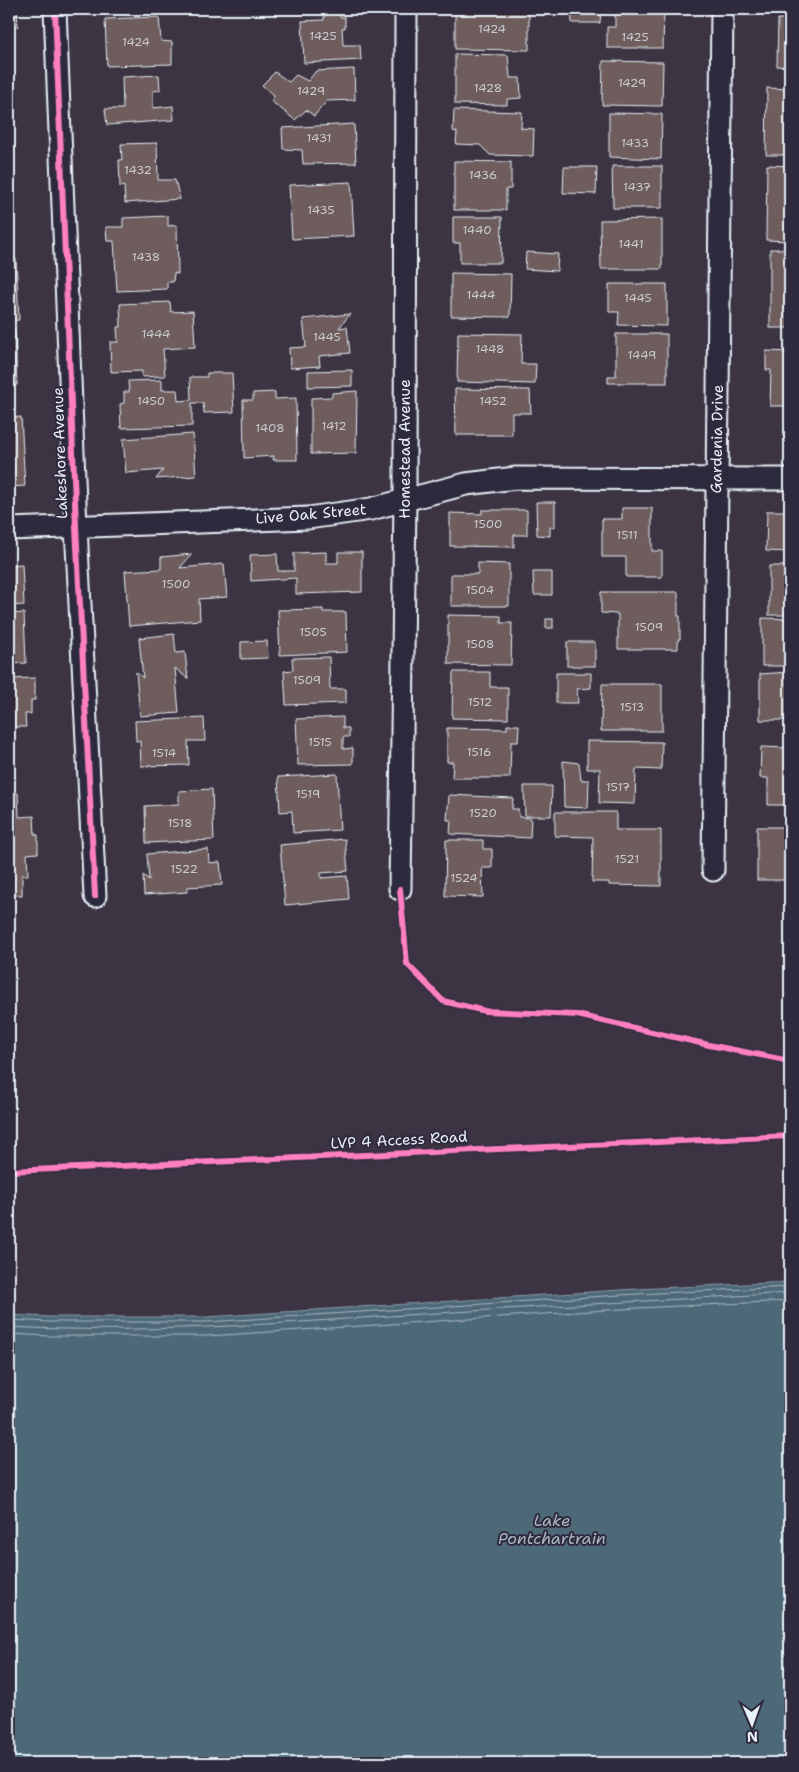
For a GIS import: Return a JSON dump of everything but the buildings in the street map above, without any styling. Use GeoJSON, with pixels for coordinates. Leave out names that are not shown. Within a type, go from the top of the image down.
{"type":"FeatureCollection","features":[{"type":"Feature","properties":{"kind":"street","name":"Lakeshore Avenue"},"geometry":{"type":"LineString","coordinates":[[56,9],[76,527],[95,896]]}},
{"type":"Feature","properties":{"kind":"street","name":"Homestead Avenue"},"geometry":{"type":"LineString","coordinates":[[400,889],[405,499],[406,9]]}},
{"type":"Feature","properties":{"kind":"street","name":"Gardenia Drive"},"geometry":{"type":"LineString","coordinates":[[713,870],[722,9]]}},
{"type":"Feature","properties":{"kind":"street","name":"Live Oak Street"},"geometry":{"type":"LineString","coordinates":[[9,530],[308,518],[372,509],[466,484],[516,478],[790,479]]}},
{"type":"Feature","properties":{"kind":"water","name":"Lake Pontchartrain"},"geometry":{"type":"Polygon","coordinates":[[[790,1282],[790,1763],[9,1763],[9,1315],[50,1317],[207,1317],[636,1289],[790,1282]]]}},
{"type":"Feature","properties":{"kind":"cycle path"},"geometry":{"type":"LineString","coordinates":[[55,9],[76,527],[95,896]]}},
{"type":"Feature","properties":{"kind":"cycle path"},"geometry":{"type":"LineString","coordinates":[[400,889],[407,964],[443,1001],[485,1011],[577,1015],[790,1061]]}},
{"type":"Feature","properties":{"kind":"cycle path","name":"LVP 4 Access Road"},"geometry":{"type":"LineString","coordinates":[[9,1171],[790,1136]]}}]}
